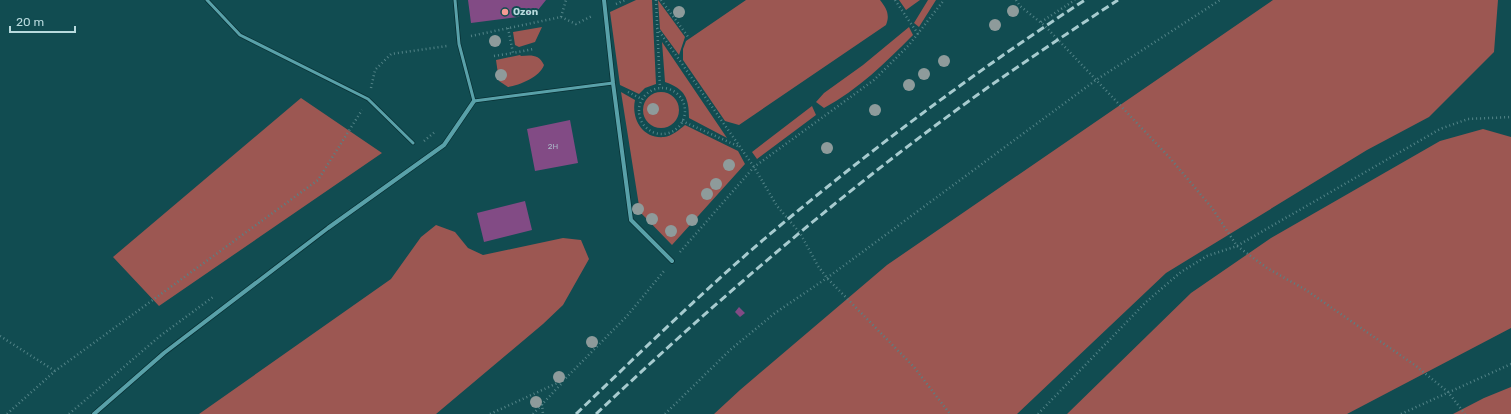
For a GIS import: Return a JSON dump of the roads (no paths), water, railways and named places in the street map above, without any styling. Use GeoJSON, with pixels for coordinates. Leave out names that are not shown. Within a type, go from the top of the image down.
{"type":"FeatureCollection","features":[{"type":"Feature","properties":{"kind":"street"},"geometry":{"type":"LineString","coordinates":[[604,0],[631,220],[672,261]]}},
{"type":"Feature","properties":{"kind":"street"},"geometry":{"type":"LineString","coordinates":[[94,414],[164,353],[328,228],[444,145],[474,101]]}},
{"type":"Feature","properties":{"kind":"lane"},"geometry":{"type":"LineString","coordinates":[[207,0],[240,35],[368,99],[413,143]]}},
{"type":"Feature","properties":{"kind":"lane"},"geometry":{"type":"LineString","coordinates":[[455,0],[459,44],[474,101],[613,83]]}},
{"type":"Feature","properties":{"kind":"railway"},"geometry":{"type":"LineString","coordinates":[[576,414],[654,339],[760,242],[860,161],[933,105],[1085,0]]}},
{"type":"Feature","properties":{"kind":"railway"},"geometry":{"type":"LineString","coordinates":[[596,414],[737,286],[786,244],[885,164],[987,88],[1118,0]]}},
{"type":"Feature","properties":{"kind":"place","name":"Ozon"},"geometry":{"type":"Point","coordinates":[505,12]}}]}
